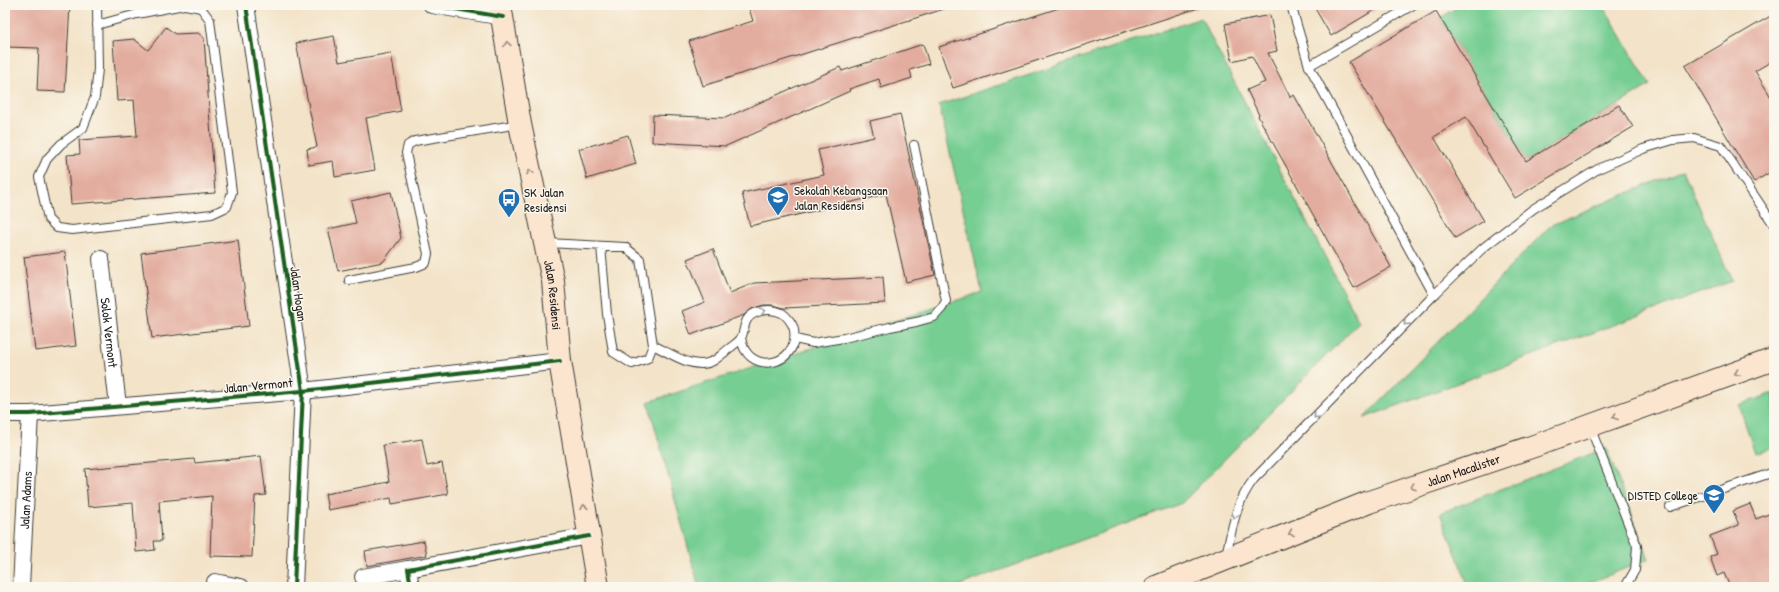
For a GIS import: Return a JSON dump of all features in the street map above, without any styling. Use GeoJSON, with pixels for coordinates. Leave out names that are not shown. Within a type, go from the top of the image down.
{"type":"FeatureCollection","features":[{"type":"Feature","properties":{"kind":"main road","name":"Jalan Residensi"},"geometry":{"type":"LineString","coordinates":[[502,11],[520,124],[553,281],[560,361],[598,587]]}},
{"type":"Feature","properties":{"kind":"main road","name":"Jalan Macalister"},"geometry":{"type":"LineString","coordinates":[[1156,587],[1369,502],[1590,426],[1774,359]]}},
{"type":"Feature","properties":{"kind":"street","name":"Jalan Hogan"},"geometry":{"type":"LineString","coordinates":[[246,5],[303,391],[294,587]]}},
{"type":"Feature","properties":{"kind":"street"},"geometry":{"type":"LineString","coordinates":[[432,5],[502,11]]}},
{"type":"Feature","properties":{"kind":"street","name":"Solok Vermont"},"geometry":{"type":"LineString","coordinates":[[101,259],[118,406]]}},
{"type":"Feature","properties":{"kind":"street","name":"Jalan Vermont"},"geometry":{"type":"LineString","coordinates":[[5,414],[30,414],[303,391],[560,361]]}},
{"type":"Feature","properties":{"kind":"street","name":"Jalan Adams"},"geometry":{"type":"LineString","coordinates":[[21,587],[30,414]]}},
{"type":"Feature","properties":{"kind":"street"},"geometry":{"type":"LineString","coordinates":[[363,577],[589,536]]}},
{"type":"Feature","properties":{"kind":"street"},"geometry":{"type":"LineString","coordinates":[[408,569],[412,587]]}},
{"type":"Feature","properties":{"kind":"street"},"geometry":{"type":"LineString","coordinates":[[214,582],[241,587]]}},
{"type":"Feature","properties":{"kind":"lane"},"geometry":{"type":"LineString","coordinates":[[97,5],[97,25],[98,69],[95,97],[82,128],[61,144],[47,159],[38,177],[48,219],[57,228],[72,230],[212,214],[226,207],[232,192],[224,139],[215,47],[210,20],[201,8],[185,5],[137,14],[97,25]]}},
{"type":"Feature","properties":{"kind":"lane"},"geometry":{"type":"LineString","coordinates":[[1292,5],[1309,66],[1434,295]]}},
{"type":"Feature","properties":{"kind":"lane"},"geometry":{"type":"LineString","coordinates":[[1309,66],[1413,5]]}},
{"type":"Feature","properties":{"kind":"lane"},"geometry":{"type":"LineString","coordinates":[[349,280],[416,267],[426,263],[428,254],[406,153],[408,145],[415,141],[520,124]]}},
{"type":"Feature","properties":{"kind":"lane"},"geometry":{"type":"LineString","coordinates":[[1225,560],[1234,516],[1245,490],[1254,479],[1434,295],[1483,248],[1533,209],[1598,169],[1643,149],[1673,140],[1694,138],[1721,146],[1774,225]]}},
{"type":"Feature","properties":{"kind":"lane"},"geometry":{"type":"LineString","coordinates":[[795,339],[813,343],[844,338],[890,326],[916,322],[934,317],[946,302],[914,145]]}},
{"type":"Feature","properties":{"kind":"lane"},"geometry":{"type":"LineString","coordinates":[[545,243],[625,247],[640,259],[653,345],[648,358],[632,364],[613,352],[607,314],[601,246]]}},
{"type":"Feature","properties":{"kind":"lane"},"geometry":{"type":"LineString","coordinates":[[769,309],[783,314],[793,325],[795,339],[790,352],[780,360],[768,363],[755,360],[745,351],[741,338],[744,324],[754,313],[769,309]]}},
{"type":"Feature","properties":{"kind":"lane"},"geometry":{"type":"LineString","coordinates":[[653,345],[682,360],[700,364],[713,361],[741,338]]}},
{"type":"Feature","properties":{"kind":"lane"},"geometry":{"type":"LineString","coordinates":[[1590,426],[1637,546],[1635,570],[1625,587]]}},
{"type":"Feature","properties":{"kind":"lane"},"geometry":{"type":"LineString","coordinates":[[1670,507],[1774,472]]}},
{"type":"Feature","properties":{"kind":"green space"},"geometry":{"type":"Polygon","coordinates":[[[1461,5],[1603,5],[1650,85],[1526,161],[1440,18],[1461,5]]]}},
{"type":"Feature","properties":{"kind":"green space"},"geometry":{"type":"Polygon","coordinates":[[[1201,18],[1359,322],[1182,503],[955,587],[699,587],[648,402],[982,292],[939,105],[1201,18]]]}},
{"type":"Feature","properties":{"kind":"green space"},"geometry":{"type":"Polygon","coordinates":[[[1683,170],[1732,281],[1364,418],[1551,225],[1683,170]]]}},
{"type":"Feature","properties":{"kind":"green space"},"geometry":{"type":"Polygon","coordinates":[[[1774,393],[1774,447],[1755,453],[1739,405],[1774,393]]]}},
{"type":"Feature","properties":{"kind":"green space"},"geometry":{"type":"Polygon","coordinates":[[[1606,448],[1649,559],[1579,587],[1469,587],[1440,513],[1606,448]]]}},
{"type":"Feature","properties":{"kind":"building"},"geometry":{"type":"Polygon","coordinates":[[[5,5],[70,5],[65,92],[37,91],[39,48],[5,47],[5,5]]]}},
{"type":"Feature","properties":{"kind":"building"},"geometry":{"type":"Polygon","coordinates":[[[748,5],[947,5],[947,8],[703,86],[689,41],[753,21],[748,5]]]}},
{"type":"Feature","properties":{"kind":"building"},"geometry":{"type":"Polygon","coordinates":[[[1068,5],[1198,5],[1198,8],[953,88],[939,47],[1068,5]]]}},
{"type":"Feature","properties":{"kind":"building"},"geometry":{"type":"Polygon","coordinates":[[[1313,5],[1383,5],[1331,36],[1313,5]]]}},
{"type":"Feature","properties":{"kind":"building"},"geometry":{"type":"Polygon","coordinates":[[[1436,11],[1526,161],[1619,105],[1633,127],[1515,198],[1466,117],[1434,137],[1484,221],[1455,238],[1349,62],[1436,11]]]}},
{"type":"Feature","properties":{"kind":"building"},"geometry":{"type":"Polygon","coordinates":[[[1774,14],[1774,60],[1755,71],[1774,102],[1774,170],[1754,182],[1685,66],[1774,14]]]}},
{"type":"Feature","properties":{"kind":"building"},"geometry":{"type":"Polygon","coordinates":[[[1270,15],[1277,51],[1268,53],[1290,97],[1294,95],[1391,267],[1354,288],[1258,116],[1259,115],[1247,90],[1265,82],[1252,56],[1232,61],[1225,24],[1270,15]]]}},
{"type":"Feature","properties":{"kind":"building"},"geometry":{"type":"Polygon","coordinates":[[[166,27],[175,34],[198,33],[204,38],[215,193],[71,204],[67,155],[80,154],[79,140],[137,136],[134,100],[117,101],[113,41],[134,39],[148,50],[166,27]]]}},
{"type":"Feature","properties":{"kind":"building"},"geometry":{"type":"Polygon","coordinates":[[[334,36],[339,62],[391,53],[401,111],[366,118],[375,170],[335,177],[333,161],[309,165],[307,149],[317,147],[296,43],[334,36]]]}},
{"type":"Feature","properties":{"kind":"building"},"geometry":{"type":"Polygon","coordinates":[[[923,44],[929,64],[910,70],[912,78],[881,88],[879,79],[849,89],[850,91],[726,146],[652,142],[653,115],[725,118],[840,67],[842,71],[923,44]]]}},
{"type":"Feature","properties":{"kind":"building"},"geometry":{"type":"Polygon","coordinates":[[[900,114],[935,275],[906,282],[886,194],[750,226],[742,193],[824,175],[818,150],[874,137],[870,121],[900,114]]]}},
{"type":"Feature","properties":{"kind":"building"},"geometry":{"type":"Polygon","coordinates":[[[628,135],[636,164],[587,179],[579,149],[628,135]]]}},
{"type":"Feature","properties":{"kind":"building"},"geometry":{"type":"Polygon","coordinates":[[[391,192],[401,238],[383,262],[338,271],[328,229],[356,223],[351,201],[391,192]]]}},
{"type":"Feature","properties":{"kind":"building"},"geometry":{"type":"Polygon","coordinates":[[[238,240],[249,326],[152,338],[141,253],[238,240]]]}},
{"type":"Feature","properties":{"kind":"building"},"geometry":{"type":"Polygon","coordinates":[[[713,249],[730,293],[754,283],[883,277],[885,303],[784,308],[773,305],[764,305],[753,308],[744,315],[691,335],[682,311],[705,302],[687,259],[713,249]]]}},
{"type":"Feature","properties":{"kind":"building"},"geometry":{"type":"Polygon","coordinates":[[[65,252],[76,346],[35,351],[24,257],[65,252]]]}},
{"type":"Feature","properties":{"kind":"building"},"geometry":{"type":"Polygon","coordinates":[[[422,439],[427,466],[442,463],[448,494],[392,504],[391,498],[328,510],[325,494],[389,482],[383,445],[422,439]]]}},
{"type":"Feature","properties":{"kind":"building"},"geometry":{"type":"Polygon","coordinates":[[[261,456],[266,495],[255,496],[252,557],[210,556],[212,496],[159,501],[162,541],[154,541],[155,550],[136,552],[133,503],[88,507],[85,469],[194,459],[195,463],[261,456]]]}},
{"type":"Feature","properties":{"kind":"building"},"geometry":{"type":"Polygon","coordinates":[[[1750,504],[1756,519],[1774,512],[1774,587],[1730,587],[1724,573],[1717,576],[1710,557],[1717,554],[1710,536],[1739,525],[1733,511],[1750,504]]]}},
{"type":"Feature","properties":{"kind":"building"},"geometry":{"type":"Polygon","coordinates":[[[424,541],[427,555],[367,566],[365,551],[424,541]]]}},
{"type":"Feature","properties":{"kind":"cycle path"},"geometry":{"type":"LineString","coordinates":[[246,5],[303,391],[294,587]]}},
{"type":"Feature","properties":{"kind":"cycle path"},"geometry":{"type":"LineString","coordinates":[[432,5],[503,17]]}},
{"type":"Feature","properties":{"kind":"cycle path"},"geometry":{"type":"LineString","coordinates":[[5,414],[30,414],[303,391],[560,361]]}},
{"type":"Feature","properties":{"kind":"cycle path"},"geometry":{"type":"LineString","coordinates":[[411,587],[408,569],[589,536]]}},
{"type":"Feature","properties":{"kind":"place","name":"Sekolah Kebangsaan Jalan Residensi"},"geometry":{"type":"Point","coordinates":[778,216]}},
{"type":"Feature","properties":{"kind":"place","name":"SK Jalan Residensi"},"geometry":{"type":"Point","coordinates":[509,218]}},
{"type":"Feature","properties":{"kind":"place","name":"DISTED College"},"geometry":{"type":"Point","coordinates":[1714,514]}}]}
